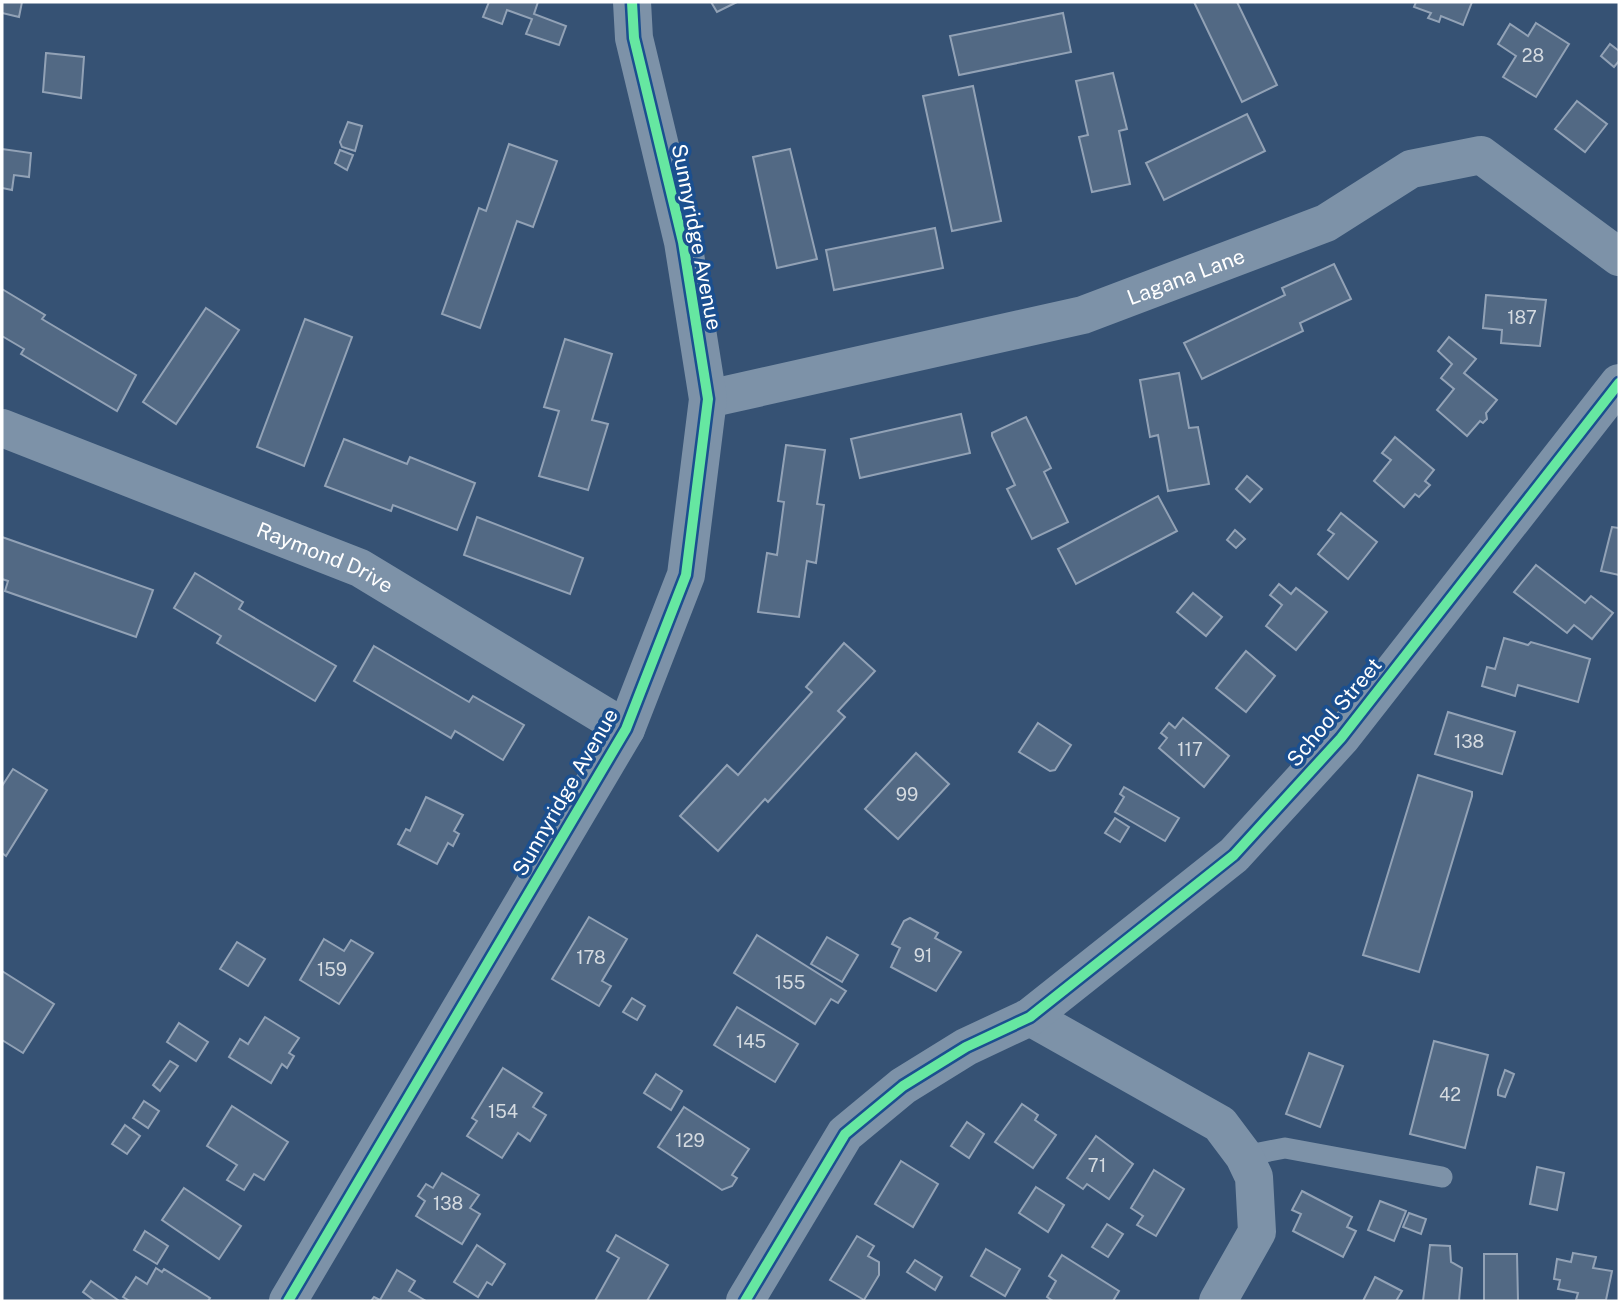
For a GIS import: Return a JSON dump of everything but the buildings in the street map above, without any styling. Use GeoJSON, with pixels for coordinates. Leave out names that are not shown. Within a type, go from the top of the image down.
{"type":"FeatureCollection","features":[{"type":"Feature","properties":{"kind":"street","name":"Sunnyridge Avenue"},"geometry":{"type":"LineString","coordinates":[[288,1301],[626,729],[686,575],[708,399],[683,242],[634,38],[632,2]]}},
{"type":"Feature","properties":{"kind":"street","name":"Lagana Lane"},"geometry":{"type":"LineString","coordinates":[[708,399],[1083,315],[1326,223],[1411,169],[1481,155],[1619,257]]}},
{"type":"Feature","properties":{"kind":"street","name":"School Street"},"geometry":{"type":"LineString","coordinates":[[745,1301],[845,1134],[903,1086],[966,1047],[1030,1017],[1234,855],[1341,738],[1619,383]]}},
{"type":"Feature","properties":{"kind":"street","name":"Raymond Drive"},"geometry":{"type":"LineString","coordinates":[[2,428],[360,568],[626,729]]}},
{"type":"Feature","properties":{"kind":"street"},"geometry":{"type":"LineString","coordinates":[[1030,1017],[1220,1124],[1244,1156],[1254,1177],[1257,1232],[1218,1301]]}},
{"type":"Feature","properties":{"kind":"lane"},"geometry":{"type":"LineString","coordinates":[[1244,1156],[1285,1148],[1442,1177]]}},
{"type":"Feature","properties":{"kind":"cycle path"},"geometry":{"type":"LineString","coordinates":[[288,1301],[626,729],[686,575],[708,399],[683,242],[634,38],[632,2]]}},
{"type":"Feature","properties":{"kind":"cycle path"},"geometry":{"type":"LineString","coordinates":[[745,1301],[845,1134],[903,1086],[966,1047],[1030,1017],[1234,855],[1341,738],[1619,383]]}}]}
